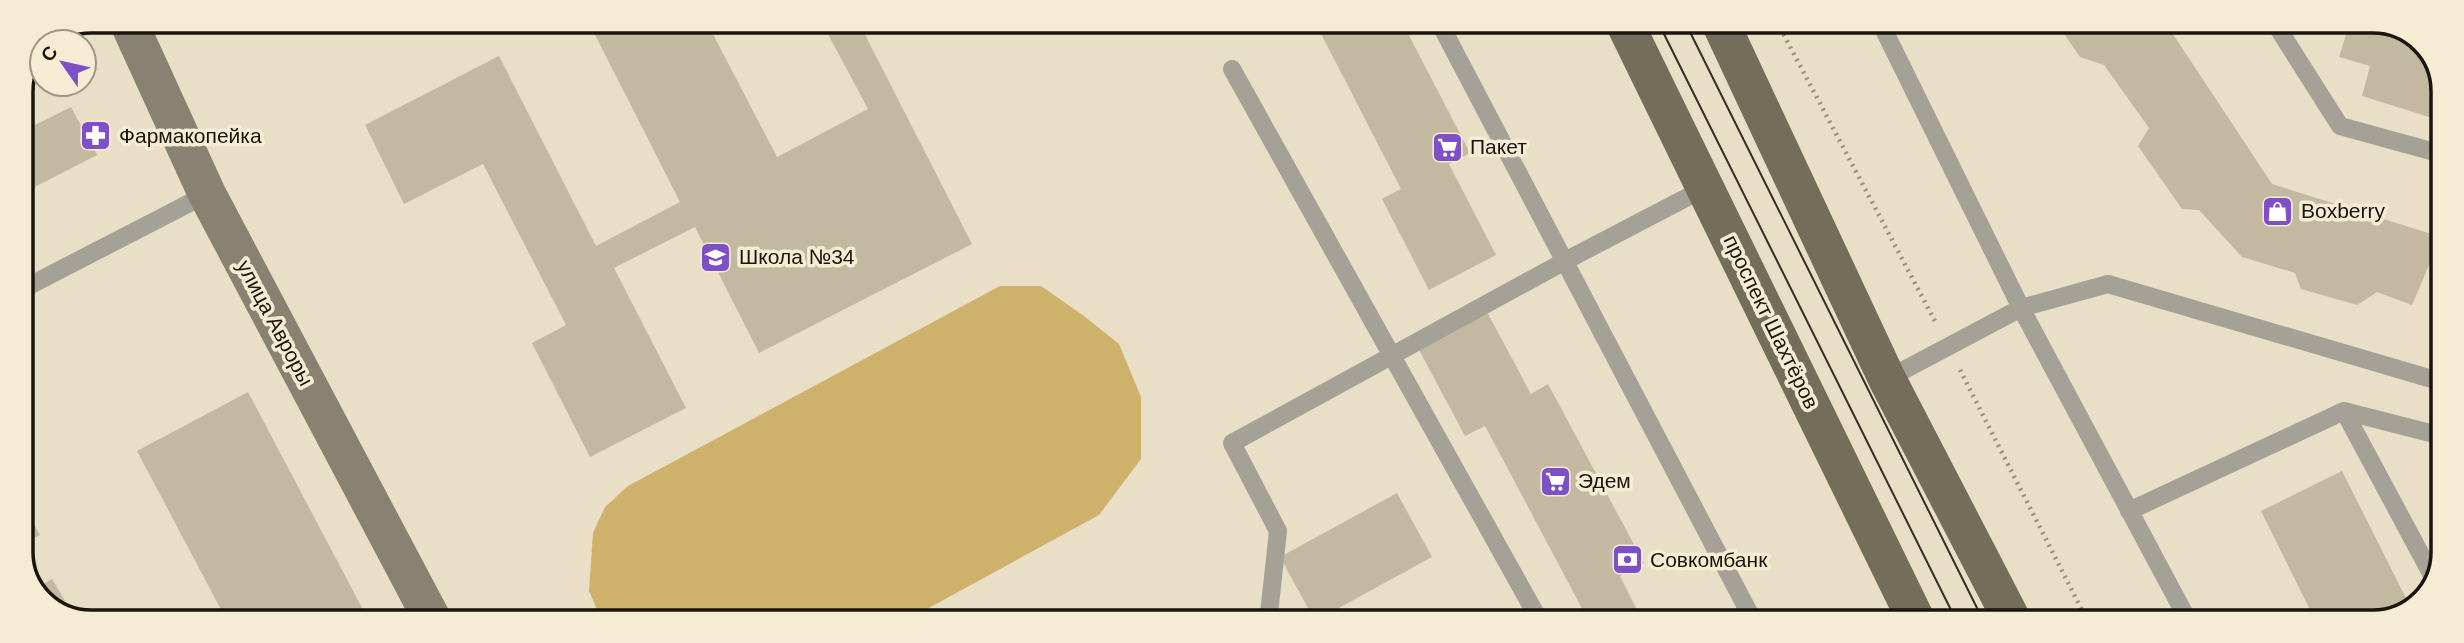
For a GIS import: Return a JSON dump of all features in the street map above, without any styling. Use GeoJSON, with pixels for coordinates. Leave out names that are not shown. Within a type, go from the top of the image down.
{"type":"FeatureCollection","features":[{"type":"Feature","properties":{"kind":"main road","name":"проспект Шахтёров"},"geometry":{"type":"LineString","coordinates":[[1628,33],[1911,610]]}},
{"type":"Feature","properties":{"kind":"main road"},"geometry":{"type":"LineString","coordinates":[[1725,33],[1887,379],[2006,610]]}},
{"type":"Feature","properties":{"kind":"street","name":"улица Авроры"},"geometry":{"type":"LineString","coordinates":[[133,33],[207,194],[427,610]]}},
{"type":"Feature","properties":{"kind":"lane"},"geometry":{"type":"LineString","coordinates":[[1446,33],[1748,610]]}},
{"type":"Feature","properties":{"kind":"lane"},"geometry":{"type":"LineString","coordinates":[[1885,33],[2021,307],[2182,610]]}},
{"type":"Feature","properties":{"kind":"lane"},"geometry":{"type":"LineString","coordinates":[[2283,33],[2340,126],[2431,151]]}},
{"type":"Feature","properties":{"kind":"lane"},"geometry":{"type":"LineString","coordinates":[[1232,69],[1534,610]]}},
{"type":"Feature","properties":{"kind":"lane"},"geometry":{"type":"LineString","coordinates":[[1267,610],[1278,531],[1233,443],[1565,261],[1705,188]]}},
{"type":"Feature","properties":{"kind":"lane"},"geometry":{"type":"LineString","coordinates":[[33,284],[207,194]]}},
{"type":"Feature","properties":{"kind":"lane"},"geometry":{"type":"LineString","coordinates":[[1887,379],[2021,307],[2108,284],[2431,379]]}},
{"type":"Feature","properties":{"kind":"lane"},"geometry":{"type":"LineString","coordinates":[[2129,512],[2344,411],[2431,433]]}},
{"type":"Feature","properties":{"kind":"lane"},"geometry":{"type":"LineString","coordinates":[[2344,411],[2428,568]]}},
{"type":"Feature","properties":{"kind":"shaded area"},"geometry":{"type":"Polygon","coordinates":[[[1000,286],[1041,286],[1084,316],[1119,344],[1141,397],[1141,459],[1099,515],[925,610],[597,610],[589,591],[593,533],[605,507],[628,486],[1000,286]]]}},
{"type":"Feature","properties":{"kind":"building"},"geometry":{"type":"Polygon","coordinates":[[[594,33],[712,33],[777,157],[868,109],[827,33],[864,33],[972,244],[759,353],[695,227],[614,268],[686,408],[590,457],[532,343],[566,325],[483,164],[404,204],[365,125],[499,56],[596,246],[680,202],[594,33]]]}},
{"type":"Feature","properties":{"kind":"building"},"geometry":{"type":"Polygon","coordinates":[[[1321,33],[1408,33],[1470,153],[1449,164],[1496,255],[1429,290],[1382,199],[1401,189],[1321,33]]]}},
{"type":"Feature","properties":{"kind":"building"},"geometry":{"type":"Polygon","coordinates":[[[2064,33],[2172,33],[2272,184],[2431,234],[2431,260],[2412,305],[2377,292],[2357,305],[2301,289],[2295,273],[2242,257],[2199,210],[2182,209],[2138,146],[2149,128],[2104,65],[2080,57],[2064,33]]]}},
{"type":"Feature","properties":{"kind":"building"},"geometry":{"type":"Polygon","coordinates":[[[2347,33],[2384,34],[2402,41],[2421,59],[2429,76],[2431,118],[2362,96],[2370,66],[2339,57],[2347,33]]]}},
{"type":"Feature","properties":{"kind":"building"},"geometry":{"type":"Polygon","coordinates":[[[71,107],[97,155],[33,188],[33,126],[71,107]]]}},
{"type":"Feature","properties":{"kind":"building"},"geometry":{"type":"Polygon","coordinates":[[[1486,310],[1531,394],[1548,384],[1644,563],[1620,576],[1637,610],[1583,610],[1485,426],[1465,436],[1417,346],[1486,310]]]}},
{"type":"Feature","properties":{"kind":"building"},"geometry":{"type":"Polygon","coordinates":[[[248,392],[363,610],[221,610],[137,451],[248,392]]]}},
{"type":"Feature","properties":{"kind":"building"},"geometry":{"type":"Polygon","coordinates":[[[2342,471],[2406,599],[2392,607],[2373,610],[2310,610],[2261,511],[2342,471]]]}},
{"type":"Feature","properties":{"kind":"building"},"geometry":{"type":"Polygon","coordinates":[[[1397,493],[1432,557],[1335,610],[1309,610],[1280,557],[1397,493]]]}},
{"type":"Feature","properties":{"kind":"building"},"geometry":{"type":"Polygon","coordinates":[[[33,523],[40,535],[33,539],[33,523]]]}},
{"type":"Feature","properties":{"kind":"building"},"geometry":{"type":"Polygon","coordinates":[[[52,579],[67,605],[53,595],[43,584],[52,579]]]}},
{"type":"Feature","properties":{"kind":"tram line"},"geometry":{"type":"LineString","coordinates":[[1663,33],[1951,610]]}},
{"type":"Feature","properties":{"kind":"tram line"},"geometry":{"type":"LineString","coordinates":[[1690,33],[1978,610]]}},
{"type":"Feature","properties":{"kind":"place","name":"Фармакопейка"},"geometry":{"type":"Point","coordinates":[96,136]}},
{"type":"Feature","properties":{"kind":"place","name":"Пакет"},"geometry":{"type":"Point","coordinates":[1447,147]}},
{"type":"Feature","properties":{"kind":"place","name":"Boxberry"},"geometry":{"type":"Point","coordinates":[2278,211]}},
{"type":"Feature","properties":{"kind":"place","name":"Школа №34"},"geometry":{"type":"Point","coordinates":[716,257]}},
{"type":"Feature","properties":{"kind":"place","name":"Эдем"},"geometry":{"type":"Point","coordinates":[1555,481]}},
{"type":"Feature","properties":{"kind":"place","name":"Совкомбанк"},"geometry":{"type":"Point","coordinates":[1627,560]}}]}
